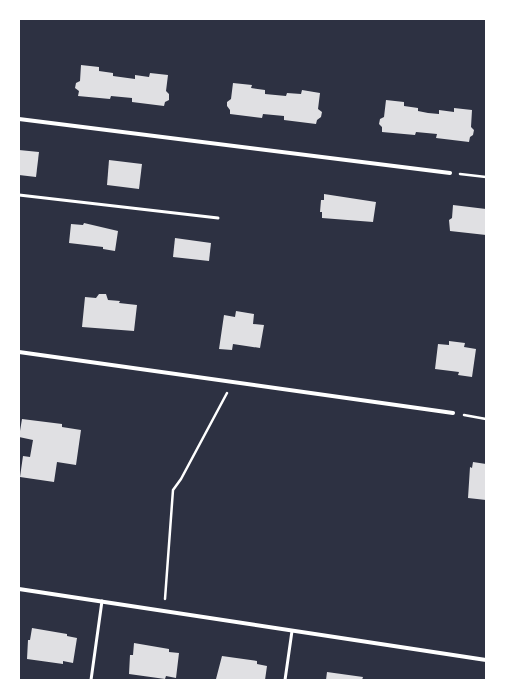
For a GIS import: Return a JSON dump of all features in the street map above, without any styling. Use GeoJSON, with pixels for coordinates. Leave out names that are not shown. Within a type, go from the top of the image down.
{"type":"FeatureCollection","features":[{"type":"Feature","properties":{"kind":"street"},"geometry":{"type":"LineString","coordinates":[[19,119],[450,173]]}},
{"type":"Feature","properties":{"kind":"street"},"geometry":{"type":"LineString","coordinates":[[19,352],[453,413]]}},
{"type":"Feature","properties":{"kind":"street"},"geometry":{"type":"LineString","coordinates":[[19,589],[102,600],[292,631],[486,660]]}},
{"type":"Feature","properties":{"kind":"lane"},"geometry":{"type":"LineString","coordinates":[[19,195],[218,218]]}},
{"type":"Feature","properties":{"kind":"lane"},"geometry":{"type":"LineString","coordinates":[[91,680],[102,600]]}},
{"type":"Feature","properties":{"kind":"lane"},"geometry":{"type":"LineString","coordinates":[[285,680],[292,631]]}},
{"type":"Feature","properties":{"kind":"path"},"geometry":{"type":"LineString","coordinates":[[450,173],[486,178]]}},
{"type":"Feature","properties":{"kind":"path"},"geometry":{"type":"LineString","coordinates":[[164,610],[173,490],[181,479],[218,412],[231,382]]}},
{"type":"Feature","properties":{"kind":"path"},"geometry":{"type":"LineString","coordinates":[[453,413],[486,419]]}},
{"type":"Feature","properties":{"kind":"building"},"geometry":{"type":"Polygon","coordinates":[[[81,65],[99,67],[99,71],[113,73],[113,76],[135,79],[135,75],[149,77],[150,73],[168,75],[166,91],[169,94],[169,100],[165,102],[164,106],[132,102],[132,98],[111,96],[110,99],[78,96],[79,91],[75,88],[76,83],[80,81],[81,65]]]}},
{"type":"Feature","properties":{"kind":"building"},"geometry":{"type":"Polygon","coordinates":[[[233,83],[252,85],[251,88],[265,90],[265,94],[286,96],[287,93],[301,94],[302,90],[320,93],[318,109],[322,112],[321,117],[317,120],[316,124],[284,120],[284,116],[263,114],[262,118],[230,114],[227,102],[231,99],[233,83]]]}},
{"type":"Feature","properties":{"kind":"building"},"geometry":{"type":"Polygon","coordinates":[[[386,100],[404,102],[404,106],[418,108],[418,111],[428,113],[439,114],[439,110],[454,112],[454,108],[472,110],[471,127],[474,130],[473,135],[470,137],[469,142],[436,138],[437,134],[416,132],[415,135],[382,132],[382,127],[379,124],[380,119],[384,117],[386,100]]]}},
{"type":"Feature","properties":{"kind":"building"},"geometry":{"type":"Polygon","coordinates":[[[19,150],[39,152],[36,177],[19,175],[19,150]]]}},
{"type":"Feature","properties":{"kind":"building"},"geometry":{"type":"Polygon","coordinates":[[[109,160],[142,164],[139,189],[107,185],[109,160]]]}},
{"type":"Feature","properties":{"kind":"building"},"geometry":{"type":"Polygon","coordinates":[[[324,194],[376,202],[373,222],[322,218],[322,212],[320,212],[321,200],[324,200],[324,194]]]}},
{"type":"Feature","properties":{"kind":"building"},"geometry":{"type":"Polygon","coordinates":[[[453,205],[486,209],[486,235],[450,231],[449,220],[452,218],[453,205]]]}},
{"type":"Feature","properties":{"kind":"building"},"geometry":{"type":"Polygon","coordinates":[[[84,223],[118,231],[115,251],[103,249],[103,247],[69,243],[71,224],[83,225],[84,223]]]}},
{"type":"Feature","properties":{"kind":"building"},"geometry":{"type":"Polygon","coordinates":[[[175,238],[211,243],[209,261],[173,257],[175,238]]]}},
{"type":"Feature","properties":{"kind":"building"},"geometry":{"type":"Polygon","coordinates":[[[99,294],[106,294],[108,300],[137,305],[134,331],[82,327],[85,297],[96,298],[99,294]]]}},
{"type":"Feature","properties":{"kind":"building"},"geometry":{"type":"Polygon","coordinates":[[[236,311],[254,314],[253,324],[264,325],[260,348],[233,344],[232,350],[219,349],[224,315],[235,317],[236,311]]]}},
{"type":"Feature","properties":{"kind":"building"},"geometry":{"type":"Polygon","coordinates":[[[449,341],[465,343],[464,347],[476,349],[472,377],[458,375],[459,372],[435,369],[438,344],[449,345],[449,341]]]}},
{"type":"Feature","properties":{"kind":"building"},"geometry":{"type":"Polygon","coordinates":[[[22,419],[62,424],[62,427],[81,430],[76,465],[57,462],[54,482],[20,477],[23,456],[30,457],[33,440],[19,437],[22,419]]]}},
{"type":"Feature","properties":{"kind":"building"},"geometry":{"type":"Polygon","coordinates":[[[473,462],[486,464],[486,500],[468,498],[470,467],[472,468],[473,462]]]}},
{"type":"Feature","properties":{"kind":"building"},"geometry":{"type":"Polygon","coordinates":[[[32,628],[67,634],[67,636],[77,638],[73,663],[63,661],[63,664],[27,659],[28,640],[30,640],[32,628]]]}},
{"type":"Feature","properties":{"kind":"building"},"geometry":{"type":"Polygon","coordinates":[[[134,643],[169,649],[169,652],[179,653],[176,678],[166,676],[165,679],[129,674],[130,655],[133,655],[134,643]]]}},
{"type":"Feature","properties":{"kind":"building"},"geometry":{"type":"Polygon","coordinates":[[[222,656],[257,661],[257,664],[267,666],[265,680],[216,679],[222,656]]]}},
{"type":"Feature","properties":{"kind":"building"},"geometry":{"type":"Polygon","coordinates":[[[327,672],[363,677],[362,680],[326,680],[327,672]]]}}]}
